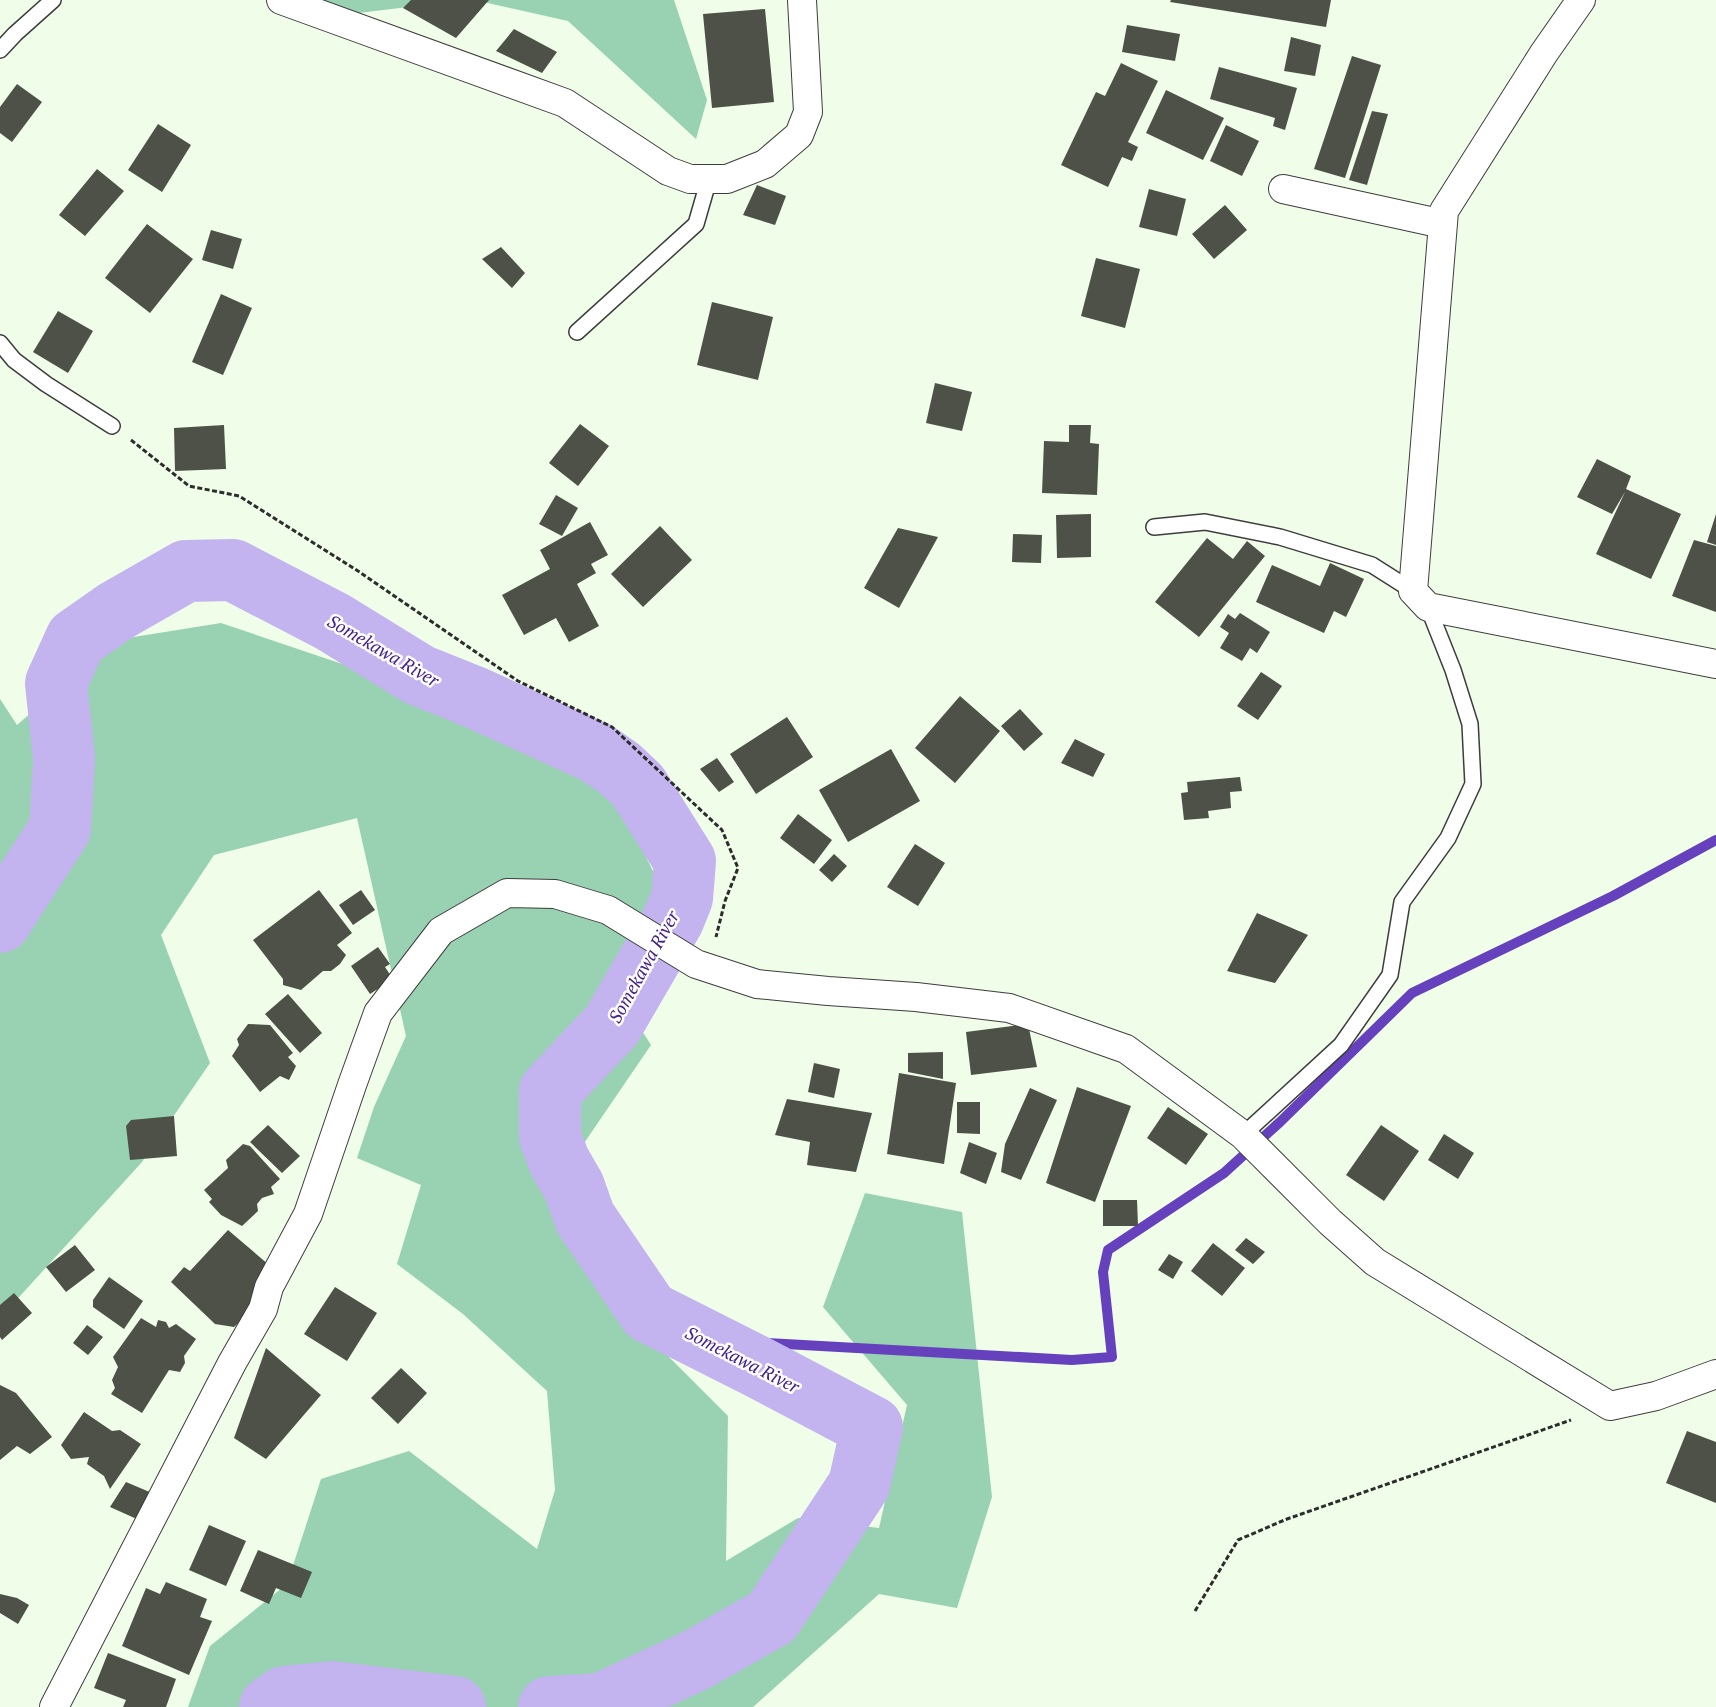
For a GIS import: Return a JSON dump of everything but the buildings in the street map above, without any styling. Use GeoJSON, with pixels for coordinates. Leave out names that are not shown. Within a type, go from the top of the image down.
{"type":"FeatureCollection","features":[{"type":"Feature","properties":{"kind":"street"},"geometry":{"type":"LineString","coordinates":[[281,0],[565,103],[668,171],[690,179],[727,179],[764,164],[799,135],[808,112],[802,0]]}},
{"type":"Feature","properties":{"kind":"street"},"geometry":{"type":"LineString","coordinates":[[1581,0],[1544,53],[1444,211],[1421,599],[1716,664]]}},
{"type":"Feature","properties":{"kind":"street"},"geometry":{"type":"LineString","coordinates":[[1283,189],[1443,224]]}},
{"type":"Feature","properties":{"kind":"street"},"geometry":{"type":"LineString","coordinates":[[54,1707],[232,1363],[263,1310],[269,1286],[308,1214],[378,1013],[442,931],[507,893],[556,894],[608,910],[702,966],[758,984],[916,997],[1009,1008],[1126,1049],[1242,1135],[1330,1222],[1375,1262],[1610,1406],[1656,1396],[1716,1374]]}},
{"type":"Feature","properties":{"kind":"lane"},"geometry":{"type":"LineString","coordinates":[[0,50],[53,0]]}},
{"type":"Feature","properties":{"kind":"lane"},"geometry":{"type":"LineString","coordinates":[[577,332],[696,224],[710,179]]}},
{"type":"Feature","properties":{"kind":"lane"},"geometry":{"type":"LineString","coordinates":[[0,343],[14,360],[46,384],[112,426]]}},
{"type":"Feature","properties":{"kind":"lane"},"geometry":{"type":"LineString","coordinates":[[1154,527],[1205,522],[1280,537],[1372,565],[1421,599],[1454,670],[1470,724],[1473,784],[1448,838],[1402,902],[1390,975],[1341,1045],[1242,1135]]}},
{"type":"Feature","properties":{"kind":"path"},"geometry":{"type":"LineString","coordinates":[[112,426],[189,486],[240,496],[358,571],[518,681],[612,727],[722,830],[738,868],[702,966]]}},
{"type":"Feature","properties":{"kind":"path"},"geometry":{"type":"LineString","coordinates":[[1195,1611],[1238,1540],[1287,1519],[1610,1406]]}},
{"type":"Feature","properties":{"kind":"green space"},"geometry":{"type":"Polygon","coordinates":[[[315,0],[466,0],[325,17],[315,0]]]}},
{"type":"Feature","properties":{"kind":"green space"},"geometry":{"type":"Polygon","coordinates":[[[474,0],[674,0],[707,100],[696,139],[568,21],[474,0]]]}},
{"type":"Feature","properties":{"kind":"green space"},"geometry":{"type":"Polygon","coordinates":[[[221,623],[372,674],[597,783],[632,829],[660,885],[625,1004],[651,1045],[580,1149],[603,1291],[728,1416],[726,1561],[798,1518],[879,1528],[907,1405],[823,1307],[865,1193],[962,1212],[992,1497],[957,1608],[879,1594],[753,1707],[188,1707],[210,1646],[287,1584],[321,1479],[409,1451],[537,1549],[555,1490],[547,1391],[463,1314],[397,1264],[421,1185],[357,1158],[374,1107],[406,1036],[357,818],[214,855],[161,935],[210,1063],[142,1162],[0,1318],[0,699],[17,725],[115,640],[221,623]]]}},
{"type":"Feature","properties":{"kind":"waterway","name":"Somekawa River"},"geometry":{"type":"LineString","coordinates":[[0,922],[60,829],[64,759],[56,683],[76,639],[116,611],[186,571],[233,570],[333,622],[419,675],[474,697],[597,753],[620,769],[638,786],[685,861],[682,898],[673,920],[612,1025],[550,1091],[550,1137],[559,1161],[574,1187],[585,1218],[649,1312],[872,1427],[859,1485],[772,1617],[696,1660],[601,1704],[549,1707]]}},
{"type":"Feature","properties":{"kind":"waterway"},"geometry":{"type":"LineString","coordinates":[[758,1367],[767,1343],[1072,1360],[1112,1357],[1103,1272],[1108,1250],[1224,1173],[1280,1122],[1412,993],[1613,896],[1716,840]]}},
{"type":"Feature","properties":{"kind":"waterway","name":"Somekawa River"},"geometry":{"type":"LineString","coordinates":[[270,1707],[284,1697],[332,1692],[455,1707]]}}]}
